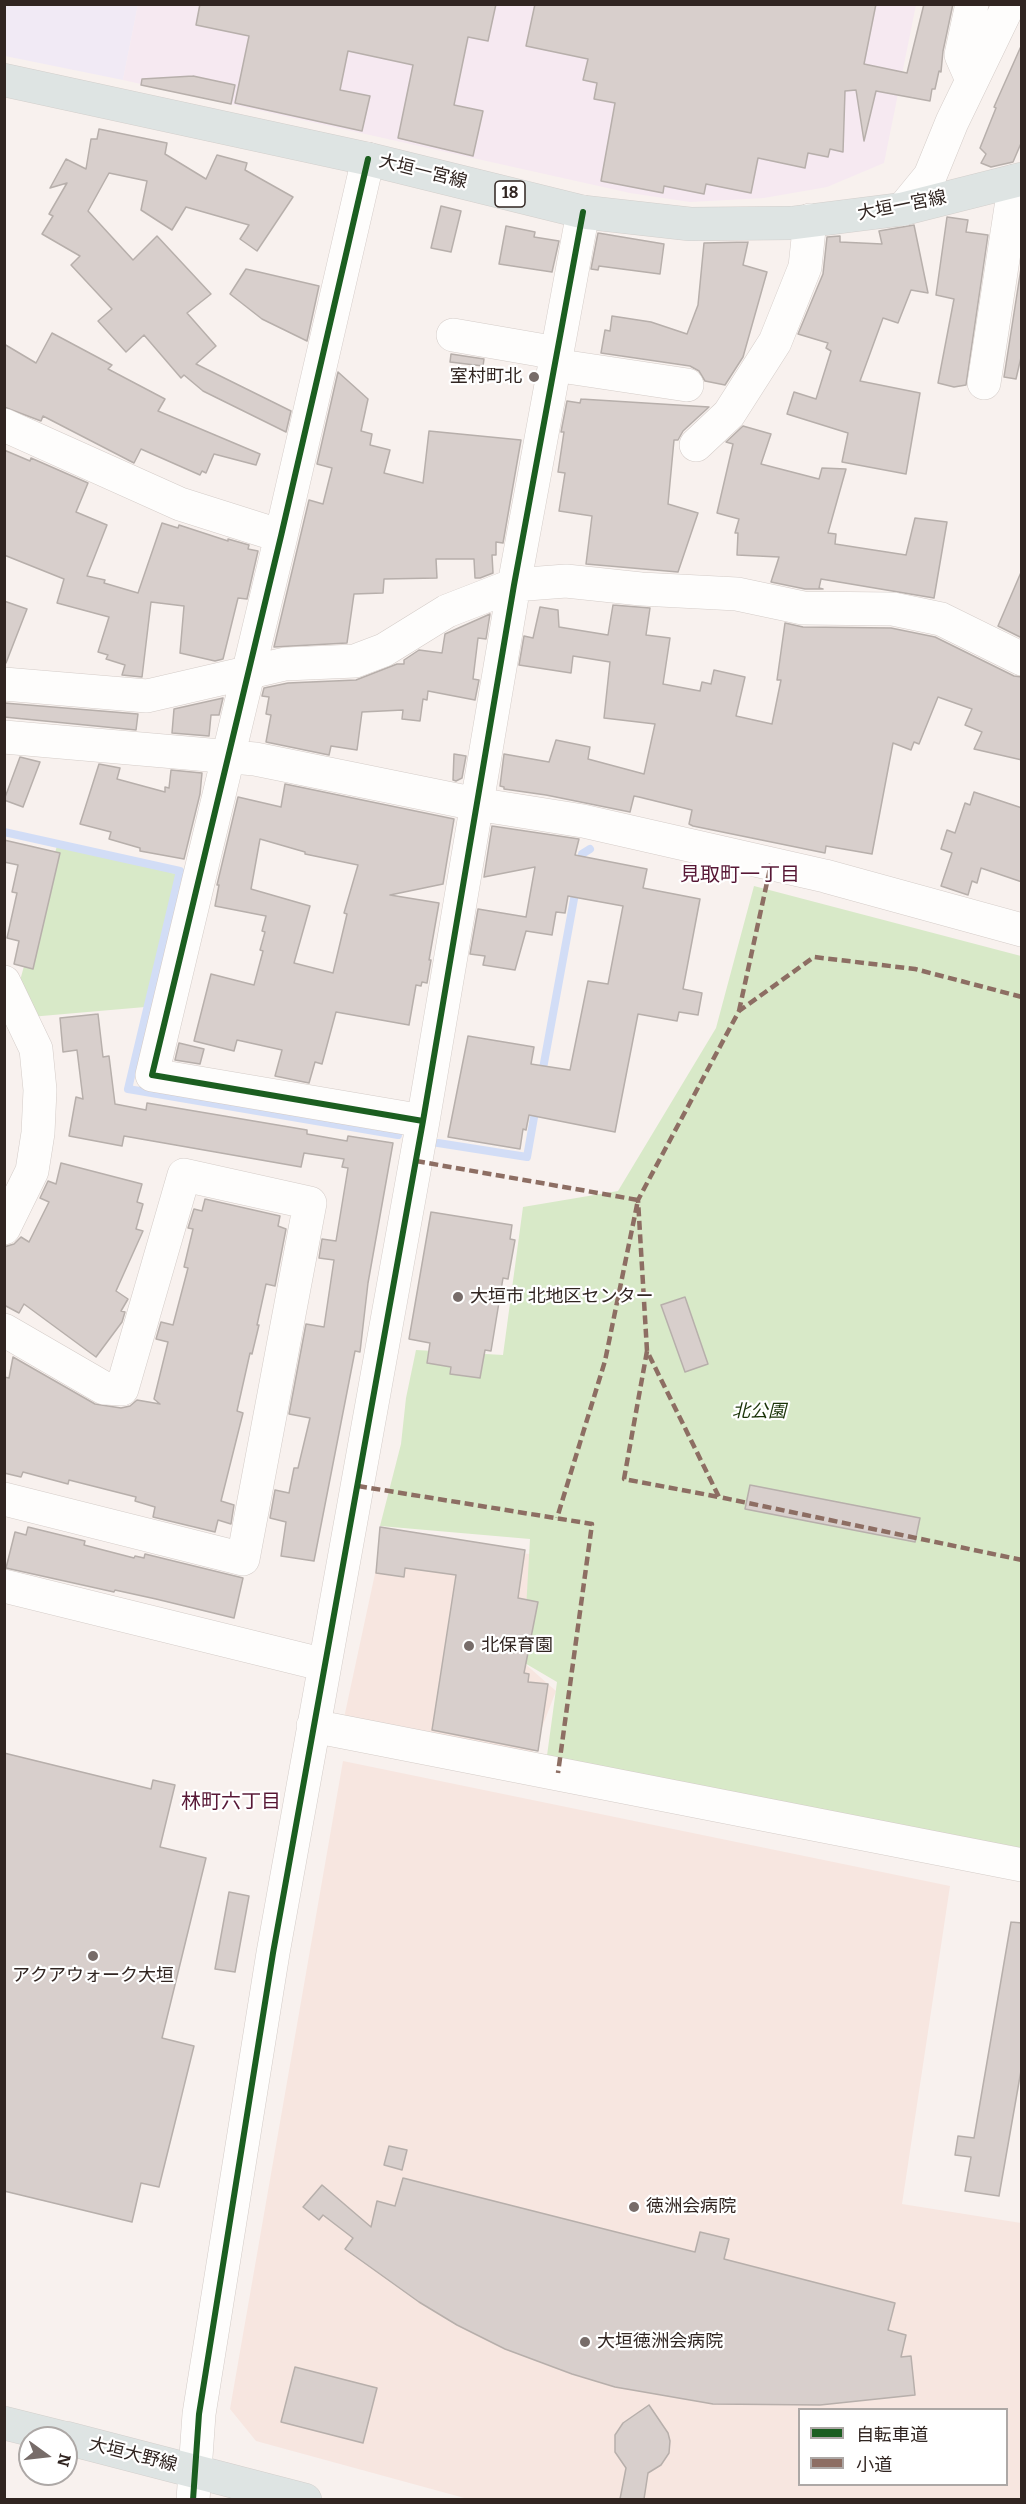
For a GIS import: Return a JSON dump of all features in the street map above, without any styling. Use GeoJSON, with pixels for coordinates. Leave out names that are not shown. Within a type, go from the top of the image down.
{"type":"FeatureCollection","features":[{"type":"Feature","properties":{"kind":"main road","name":"大垣一宮線"},"geometry":{"type":"LineString","coordinates":[[4,80],[368,159],[583,213],[690,224],[792,223],[903,209],[1018,180]]}},
{"type":"Feature","properties":{"kind":"main road","name":"大垣大野線"},"geometry":{"type":"LineString","coordinates":[[78,2443],[194,2485],[305,2499]]}},
{"type":"Feature","properties":{"kind":"street"},"geometry":{"type":"LineString","coordinates":[[972,4],[961,55],[972,80]]}},
{"type":"Feature","properties":{"kind":"street"},"geometry":{"type":"LineString","coordinates":[[903,209],[930,176],[952,122],[1009,4]]}},
{"type":"Feature","properties":{"kind":"street"},"geometry":{"type":"LineString","coordinates":[[368,159],[281,536],[246,672],[228,758],[152,1075],[423,1121]]}},
{"type":"Feature","properties":{"kind":"street"},"geometry":{"type":"LineString","coordinates":[[984,382],[1011,283],[1018,180]]}},
{"type":"Feature","properties":{"kind":"street"},"geometry":{"type":"LineString","coordinates":[[194,2485],[199,2414],[273,1953],[423,1121],[514,585],[583,213]]}},
{"type":"Feature","properties":{"kind":"street"},"geometry":{"type":"LineString","coordinates":[[696,445],[729,414],[775,342],[805,267],[810,220]]}},
{"type":"Feature","properties":{"kind":"street"},"geometry":{"type":"LineString","coordinates":[[453,335],[556,359],[687,385]]}},
{"type":"Feature","properties":{"kind":"street"},"geometry":{"type":"LineString","coordinates":[[4,425],[180,504],[281,536]]}},
{"type":"Feature","properties":{"kind":"street"},"geometry":{"type":"LineString","coordinates":[[4,684],[147,696],[285,664],[356,661],[384,650],[447,611],[514,585],[566,581],[641,589],[737,594],[803,608],[893,609],[941,619],[1022,659]]}},
{"type":"Feature","properties":{"kind":"street"},"geometry":{"type":"LineString","coordinates":[[4,737],[255,759],[476,804],[583,821],[814,874],[1022,930]]}},
{"type":"Feature","properties":{"kind":"street"},"geometry":{"type":"LineString","coordinates":[[4,982],[36,1049],[40,1089],[38,1133],[32,1171],[4,1228]]}},
{"type":"Feature","properties":{"kind":"street"},"geometry":{"type":"LineString","coordinates":[[4,1330],[104,1388],[122,1389],[183,1174],[310,1203],[243,1559],[4,1499]]}},
{"type":"Feature","properties":{"kind":"street"},"geometry":{"type":"LineString","coordinates":[[4,1586],[326,1665]]}},
{"type":"Feature","properties":{"kind":"street"},"geometry":{"type":"LineString","coordinates":[[313,1726],[1022,1865]]}},
{"type":"Feature","properties":{"kind":"shaded area"},"geometry":{"type":"Polygon","coordinates":[[[4,5],[138,5],[123,80],[5,56],[4,5]]]}},
{"type":"Feature","properties":{"kind":"shaded area"},"geometry":{"type":"Polygon","coordinates":[[[138,5],[916,5],[884,163],[827,187],[764,198],[690,202],[630,193],[123,80],[138,5]]]}},
{"type":"Feature","properties":{"kind":"shaded area"},"geometry":{"type":"Polygon","coordinates":[[[382,1541],[530,1554],[523,1662],[556,1691],[531,1756],[344,1718],[382,1541]]]}},
{"type":"Feature","properties":{"kind":"shaded area"},"geometry":{"type":"Polygon","coordinates":[[[343,1761],[950,1886],[902,2204],[1021,2223],[1021,2499],[468,2499],[256,2441],[230,2409],[343,1761]]]}},
{"type":"Feature","properties":{"kind":"green space"},"geometry":{"type":"Polygon","coordinates":[[[58,842],[176,874],[145,1007],[30,1017],[18,988],[58,842]]]}},
{"type":"Feature","properties":{"kind":"green space","name":"北公園"},"geometry":{"type":"Polygon","coordinates":[[[754,886],[1021,956],[1021,1858],[546,1763],[557,1682],[523,1662],[530,1539],[380,1526],[401,1444],[406,1398],[416,1350],[503,1355],[523,1207],[618,1191],[716,1028],[754,886]]]}},
{"type":"Feature","properties":{"kind":"building"},"geometry":{"type":"Polygon","coordinates":[[[200,4],[496,4],[488,41],[468,37],[454,105],[483,111],[473,156],[398,138],[413,65],[348,51],[340,90],[370,96],[362,131],[235,103],[249,36],[196,25],[200,4]]]}},
{"type":"Feature","properties":{"kind":"building"},"geometry":{"type":"Polygon","coordinates":[[[535,4],[876,4],[864,64],[907,73],[924,4],[953,4],[941,72],[939,71],[935,89],[932,89],[930,101],[876,91],[864,141],[856,90],[845,91],[843,152],[830,149],[828,157],[808,153],[805,168],[758,158],[751,193],[706,184],[704,194],[664,186],[663,193],[601,181],[615,103],[594,99],[597,83],[583,80],[588,59],[526,46],[535,4]]]}},
{"type":"Feature","properties":{"kind":"building"},"geometry":{"type":"Polygon","coordinates":[[[1022,44],[1022,141],[1013,162],[991,167],[981,163],[986,154],[980,148],[996,108],[994,107],[1022,44]]]}},
{"type":"Feature","properties":{"kind":"building"},"geometry":{"type":"Polygon","coordinates":[[[193,76],[235,85],[231,104],[141,85],[142,79],[193,76]]]}},
{"type":"Feature","properties":{"kind":"building"},"geometry":{"type":"Polygon","coordinates":[[[99,129],[167,143],[165,154],[206,179],[217,155],[247,163],[245,170],[293,197],[257,251],[240,239],[249,225],[186,207],[172,230],[141,210],[147,181],[109,173],[88,211],[133,260],[157,236],[211,294],[187,313],[216,346],[196,364],[291,411],[286,432],[203,391],[184,375],[181,378],[144,335],[126,352],[98,321],[112,309],[71,265],[80,256],[42,234],[53,216],[49,214],[67,183],[50,188],[66,159],[86,169],[91,139],[97,139],[99,129]]]}},
{"type":"Feature","properties":{"kind":"building"},"geometry":{"type":"Polygon","coordinates":[[[441,206],[461,211],[451,252],[431,248],[441,206]]]}},
{"type":"Feature","properties":{"kind":"building"},"geometry":{"type":"Polygon","coordinates":[[[947,217],[968,220],[966,232],[988,235],[966,385],[954,387],[938,383],[954,299],[936,295],[947,217]]]}},
{"type":"Feature","properties":{"kind":"building"},"geometry":{"type":"Polygon","coordinates":[[[914,225],[928,293],[911,290],[898,323],[883,318],[860,381],[920,393],[906,474],[842,462],[848,433],[787,414],[794,392],[816,399],[831,351],[826,348],[828,343],[798,334],[823,274],[827,237],[840,236],[840,242],[882,244],[879,231],[914,225]]]}},
{"type":"Feature","properties":{"kind":"building"},"geometry":{"type":"Polygon","coordinates":[[[506,226],[535,232],[534,237],[559,241],[552,272],[499,264],[506,226]]]}},
{"type":"Feature","properties":{"kind":"building"},"geometry":{"type":"Polygon","coordinates":[[[598,233],[664,244],[660,274],[599,266],[598,270],[591,269],[598,233]]]}},
{"type":"Feature","properties":{"kind":"building"},"geometry":{"type":"Polygon","coordinates":[[[748,242],[743,265],[767,272],[743,357],[725,385],[705,381],[699,371],[690,366],[601,353],[605,330],[610,331],[612,316],[651,322],[687,334],[698,305],[704,243],[748,242]]]}},
{"type":"Feature","properties":{"kind":"building"},"geometry":{"type":"Polygon","coordinates":[[[1022,262],[1022,353],[1016,379],[1004,377],[1022,262]]]}},
{"type":"Feature","properties":{"kind":"building"},"geometry":{"type":"Polygon","coordinates":[[[246,269],[319,286],[307,341],[262,319],[230,294],[246,269]]]}},
{"type":"Feature","properties":{"kind":"building"},"geometry":{"type":"Polygon","coordinates":[[[52,333],[112,365],[108,369],[165,399],[158,411],[260,454],[256,465],[214,454],[206,473],[202,471],[200,475],[141,449],[134,463],[43,416],[41,421],[4,407],[4,344],[36,363],[52,333]]]}},
{"type":"Feature","properties":{"kind":"building"},"geometry":{"type":"Polygon","coordinates":[[[451,354],[484,359],[483,366],[450,362],[451,354]]]}},
{"type":"Feature","properties":{"kind":"building"},"geometry":{"type":"Polygon","coordinates":[[[338,372],[368,399],[361,431],[372,434],[370,445],[390,450],[384,473],[423,483],[429,431],[521,440],[503,543],[496,542],[496,555],[492,555],[493,573],[480,578],[475,578],[474,559],[436,559],[437,578],[384,579],[383,593],[354,594],[347,643],[274,647],[309,500],[323,504],[332,468],[317,464],[338,372]]]}},
{"type":"Feature","properties":{"kind":"building"},"geometry":{"type":"Polygon","coordinates":[[[581,399],[709,407],[683,431],[678,440],[674,440],[668,504],[698,513],[678,572],[586,564],[592,516],[559,511],[565,473],[558,472],[564,432],[561,432],[567,401],[580,403],[581,399]]]}},
{"type":"Feature","properties":{"kind":"building"},"geometry":{"type":"Polygon","coordinates":[[[743,426],[771,434],[761,464],[819,479],[822,468],[846,469],[828,533],[836,534],[835,544],[906,555],[915,518],[947,522],[934,598],[821,579],[819,588],[823,589],[805,589],[771,582],[779,557],[737,555],[738,533],[735,533],[739,519],[717,513],[733,444],[726,442],[743,426]]]}},
{"type":"Feature","properties":{"kind":"building"},"geometry":{"type":"Polygon","coordinates":[[[4,450],[30,461],[31,458],[88,483],[76,512],[107,525],[87,576],[105,580],[104,583],[138,593],[162,523],[178,528],[179,525],[228,541],[228,539],[249,545],[248,549],[258,551],[247,599],[238,598],[223,659],[215,661],[180,653],[184,606],[151,602],[142,677],[122,675],[125,665],[106,659],[108,655],[98,652],[109,617],[57,603],[64,579],[4,555],[4,450]]]}},
{"type":"Feature","properties":{"kind":"building"},"geometry":{"type":"Polygon","coordinates":[[[1022,570],[1022,638],[998,626],[1022,570]]]}},
{"type":"Feature","properties":{"kind":"building"},"geometry":{"type":"Polygon","coordinates":[[[4,601],[27,609],[6,663],[4,663],[4,601]]]}},
{"type":"Feature","properties":{"kind":"building"},"geometry":{"type":"Polygon","coordinates":[[[613,605],[650,608],[646,635],[670,638],[663,684],[700,691],[702,682],[711,684],[714,670],[745,677],[736,716],[772,724],[781,680],[777,680],[785,623],[803,627],[891,628],[935,637],[1014,676],[1022,677],[1022,760],[974,749],[982,732],[965,725],[972,709],[938,697],[919,744],[914,742],[911,750],[893,743],[872,854],[826,846],[825,853],[693,826],[689,824],[692,810],[634,796],[630,812],[504,789],[500,786],[504,754],[549,762],[556,740],[590,747],[588,759],[644,774],[655,724],[604,718],[610,662],[573,656],[571,673],[519,665],[524,636],[533,638],[540,607],[558,610],[559,627],[608,635],[613,605]]]}},
{"type":"Feature","properties":{"kind":"building"},"geometry":{"type":"Polygon","coordinates":[[[490,614],[486,639],[478,638],[473,679],[479,680],[475,700],[428,691],[427,700],[423,699],[420,721],[402,719],[403,710],[362,712],[357,750],[331,746],[329,755],[266,742],[271,715],[266,714],[269,697],[262,696],[264,688],[288,683],[356,680],[397,664],[404,664],[404,660],[419,650],[442,653],[445,634],[490,614]]]}},
{"type":"Feature","properties":{"kind":"building"},"geometry":{"type":"Polygon","coordinates":[[[223,698],[219,715],[211,715],[209,736],[172,733],[174,709],[223,698]]]}},
{"type":"Feature","properties":{"kind":"building"},"geometry":{"type":"Polygon","coordinates":[[[4,703],[138,714],[136,730],[4,717],[4,703]]]}},
{"type":"Feature","properties":{"kind":"building"},"geometry":{"type":"Polygon","coordinates":[[[454,754],[466,756],[462,778],[456,781],[453,780],[454,754]]]}},
{"type":"Feature","properties":{"kind":"building"},"geometry":{"type":"Polygon","coordinates":[[[20,757],[40,762],[23,807],[4,800],[20,757]]]}},
{"type":"Feature","properties":{"kind":"building"},"geometry":{"type":"Polygon","coordinates":[[[99,764],[120,768],[117,779],[165,792],[165,787],[169,788],[171,770],[202,773],[200,794],[184,859],[140,851],[140,848],[109,839],[111,832],[80,824],[99,764]]]}},
{"type":"Feature","properties":{"kind":"building"},"geometry":{"type":"Polygon","coordinates":[[[285,784],[454,819],[443,884],[390,895],[439,903],[427,983],[422,982],[421,986],[416,985],[409,1025],[336,1012],[322,1064],[315,1062],[309,1083],[275,1076],[282,1050],[237,1040],[234,1051],[194,1041],[211,974],[254,985],[263,951],[260,950],[266,916],[215,906],[219,885],[217,885],[238,797],[281,807],[285,784]],[[260,839],[251,889],[310,906],[294,963],[333,973],[347,914],[344,913],[358,865],[305,854],[305,852],[260,839]]]}},
{"type":"Feature","properties":{"kind":"building"},"geometry":{"type":"Polygon","coordinates":[[[974,792],[1022,808],[1022,882],[981,868],[977,883],[972,881],[968,895],[941,886],[952,853],[941,849],[947,830],[955,833],[965,803],[970,805],[974,792]]]}},
{"type":"Feature","properties":{"kind":"building"},"geometry":{"type":"Polygon","coordinates":[[[492,826],[579,839],[575,855],[647,869],[643,888],[700,899],[683,989],[702,993],[698,1015],[679,1012],[677,1021],[638,1014],[615,1132],[529,1115],[526,1130],[523,1129],[520,1149],[448,1137],[468,1036],[534,1047],[531,1064],[570,1070],[588,981],[608,984],[623,906],[568,896],[565,913],[556,912],[552,935],[526,931],[515,970],[483,965],[485,956],[470,954],[478,909],[526,917],[535,867],[484,877],[492,826]]]}},
{"type":"Feature","properties":{"kind":"building"},"geometry":{"type":"Polygon","coordinates":[[[4,840],[60,853],[33,969],[14,964],[19,941],[7,938],[17,893],[12,892],[18,865],[4,862],[4,840]]]}},
{"type":"Feature","properties":{"kind":"building"},"geometry":{"type":"Polygon","coordinates":[[[98,1014],[103,1057],[109,1056],[115,1104],[146,1110],[147,1103],[307,1130],[307,1134],[347,1141],[348,1136],[393,1143],[368,1283],[360,1352],[355,1351],[314,1561],[281,1556],[286,1522],[270,1518],[275,1490],[289,1493],[294,1468],[298,1468],[310,1418],[289,1414],[306,1324],[324,1327],[334,1260],[319,1258],[322,1239],[336,1241],[348,1168],[342,1167],[344,1159],[304,1153],[301,1167],[124,1136],[122,1146],[69,1136],[76,1097],[83,1099],[77,1050],[63,1052],[60,1018],[98,1014]]]}},
{"type":"Feature","properties":{"kind":"building"},"geometry":{"type":"Polygon","coordinates":[[[179,1043],[204,1049],[200,1064],[175,1060],[179,1043]]]}},
{"type":"Feature","properties":{"kind":"building"},"geometry":{"type":"Polygon","coordinates":[[[61,1163],[142,1184],[137,1202],[143,1204],[136,1229],[143,1231],[116,1291],[128,1299],[121,1311],[125,1312],[122,1322],[96,1357],[24,1304],[19,1313],[4,1305],[4,1247],[14,1244],[21,1237],[29,1242],[49,1202],[40,1198],[48,1181],[56,1184],[61,1163]]]}},
{"type":"Feature","properties":{"kind":"building"},"geometry":{"type":"Polygon","coordinates":[[[205,1199],[280,1216],[278,1226],[286,1229],[275,1286],[266,1284],[257,1325],[259,1325],[237,1411],[243,1413],[221,1501],[234,1505],[231,1524],[218,1520],[215,1532],[153,1517],[155,1507],[135,1501],[136,1497],[69,1480],[68,1484],[23,1472],[21,1477],[4,1473],[4,1377],[9,1378],[13,1357],[95,1404],[121,1408],[130,1406],[137,1400],[160,1404],[154,1399],[168,1342],[156,1339],[161,1322],[173,1325],[188,1268],[184,1267],[193,1229],[188,1228],[194,1209],[202,1211],[205,1199]]]}},
{"type":"Feature","properties":{"kind":"building","name":"大垣市 北地区センター"},"geometry":{"type":"Polygon","coordinates":[[[431,1212],[512,1225],[510,1239],[515,1240],[508,1279],[503,1278],[491,1351],[485,1350],[480,1378],[450,1374],[451,1367],[427,1363],[430,1343],[409,1339],[431,1212]]]}},
{"type":"Feature","properties":{"kind":"building"},"geometry":{"type":"Polygon","coordinates":[[[685,1297],[708,1364],[685,1372],[661,1305],[685,1297]]]}},
{"type":"Feature","properties":{"kind":"building"},"geometry":{"type":"Polygon","coordinates":[[[750,1485],[920,1518],[915,1542],[745,1509],[750,1485]]]}},
{"type":"Feature","properties":{"kind":"building"},"geometry":{"type":"Polygon","coordinates":[[[28,1527],[85,1541],[84,1545],[134,1558],[135,1556],[144,1558],[145,1554],[243,1578],[234,1618],[115,1590],[114,1592],[6,1568],[15,1532],[26,1535],[28,1527]]]}},
{"type":"Feature","properties":{"kind":"building"},"geometry":{"type":"Polygon","coordinates":[[[380,1527],[525,1550],[518,1598],[538,1602],[524,1673],[529,1674],[528,1682],[548,1684],[538,1751],[432,1730],[456,1575],[405,1568],[404,1577],[376,1573],[380,1527]]]}},
{"type":"Feature","properties":{"kind":"building","name":"アクアウォーク大垣"},"geometry":{"type":"Polygon","coordinates":[[[4,1753],[151,1789],[153,1780],[175,1785],[160,1847],[206,1858],[162,2038],[194,2046],[159,2187],[141,2183],[132,2222],[4,2191],[4,1753]]]}},
{"type":"Feature","properties":{"kind":"building"},"geometry":{"type":"Polygon","coordinates":[[[229,1892],[249,1896],[235,1972],[215,1969],[229,1892]]]}},
{"type":"Feature","properties":{"kind":"building"},"geometry":{"type":"Polygon","coordinates":[[[1011,1922],[1022,1923],[1022,2065],[999,2196],[965,2191],[971,2157],[955,2155],[958,2136],[974,2138],[1011,1922]]]}},
{"type":"Feature","properties":{"kind":"building"},"geometry":{"type":"Polygon","coordinates":[[[389,2146],[407,2150],[402,2170],[384,2165],[389,2146]]]}},
{"type":"Feature","properties":{"kind":"building","name":"大垣徳洲会病院"},"geometry":{"type":"Polygon","coordinates":[[[403,2178],[695,2252],[700,2232],[729,2239],[724,2259],[895,2303],[888,2330],[906,2335],[901,2357],[911,2356],[915,2395],[820,2405],[713,2404],[615,2387],[505,2349],[457,2325],[419,2302],[345,2249],[353,2238],[323,2215],[319,2220],[303,2207],[322,2185],[371,2227],[377,2201],[395,2206],[403,2178]]]}},
{"type":"Feature","properties":{"kind":"building"},"geometry":{"type":"Polygon","coordinates":[[[295,2367],[377,2388],[363,2443],[281,2422],[295,2367]]]}},
{"type":"Feature","properties":{"kind":"building"},"geometry":{"type":"Polygon","coordinates":[[[649,2405],[668,2433],[669,2453],[661,2465],[648,2473],[644,2499],[620,2499],[626,2468],[615,2452],[615,2435],[623,2423],[649,2405]]]}},
{"type":"Feature","properties":{"kind":"waterway"},"geometry":{"type":"LineString","coordinates":[[4,832],[180,871],[128,1089],[398,1135]]}},
{"type":"Feature","properties":{"kind":"waterway"},"geometry":{"type":"LineString","coordinates":[[580,864],[582,854],[590,849]]}},
{"type":"Feature","properties":{"kind":"waterway"},"geometry":{"type":"LineString","coordinates":[[542,1074],[576,888]]}},
{"type":"Feature","properties":{"kind":"waterway"},"geometry":{"type":"LineString","coordinates":[[438,1143],[527,1157],[536,1106]]}},
{"type":"Feature","properties":{"kind":"marked path"},"geometry":{"type":"LineString","coordinates":[[739,1011],[771,864]]}},
{"type":"Feature","properties":{"kind":"marked path"},"geometry":{"type":"LineString","coordinates":[[1022,997],[915,969],[814,957],[739,1011],[638,1200],[647,1351],[719,1497],[1022,1560]]}},
{"type":"Feature","properties":{"kind":"marked path"},"geometry":{"type":"LineString","coordinates":[[416,1161],[638,1200],[605,1361],[557,1518]]}},
{"type":"Feature","properties":{"kind":"marked path"},"geometry":{"type":"LineString","coordinates":[[647,1351],[624,1479],[719,1497]]}},
{"type":"Feature","properties":{"kind":"marked path"},"geometry":{"type":"LineString","coordinates":[[358,1486],[592,1524],[558,1773]]}},
{"type":"Feature","properties":{"kind":"cycle path"},"geometry":{"type":"LineString","coordinates":[[368,159],[281,536],[152,1075],[423,1121]]}},
{"type":"Feature","properties":{"kind":"cycle path"},"geometry":{"type":"LineString","coordinates":[[193,2500],[199,2414],[273,1953],[423,1121],[514,585],[583,212]]}},
{"type":"Feature","properties":{"kind":"place","name":"室村町北"},"geometry":{"type":"Point","coordinates":[534,377]}},
{"type":"Feature","properties":{"kind":"place","name":"大垣市 北地区センター"},"geometry":{"type":"Point","coordinates":[458,1297]}},
{"type":"Feature","properties":{"kind":"place","name":"北保育園"},"geometry":{"type":"Point","coordinates":[469,1646]}},
{"type":"Feature","properties":{"kind":"place","name":"アクアウォーク大垣"},"geometry":{"type":"Point","coordinates":[93,1956]}},
{"type":"Feature","properties":{"kind":"place","name":"徳洲会病院"},"geometry":{"type":"Point","coordinates":[634,2207]}},
{"type":"Feature","properties":{"kind":"place","name":"大垣徳洲会病院"},"geometry":{"type":"Point","coordinates":[585,2342]}},
{"type":"Feature","properties":{"kind":"district","name":"見取町一丁目"},"geometry":{"type":"Point","coordinates":[740,875]}},
{"type":"Feature","properties":{"kind":"district","name":"林町六丁目"},"geometry":{"type":"Point","coordinates":[231,1802]}}]}
